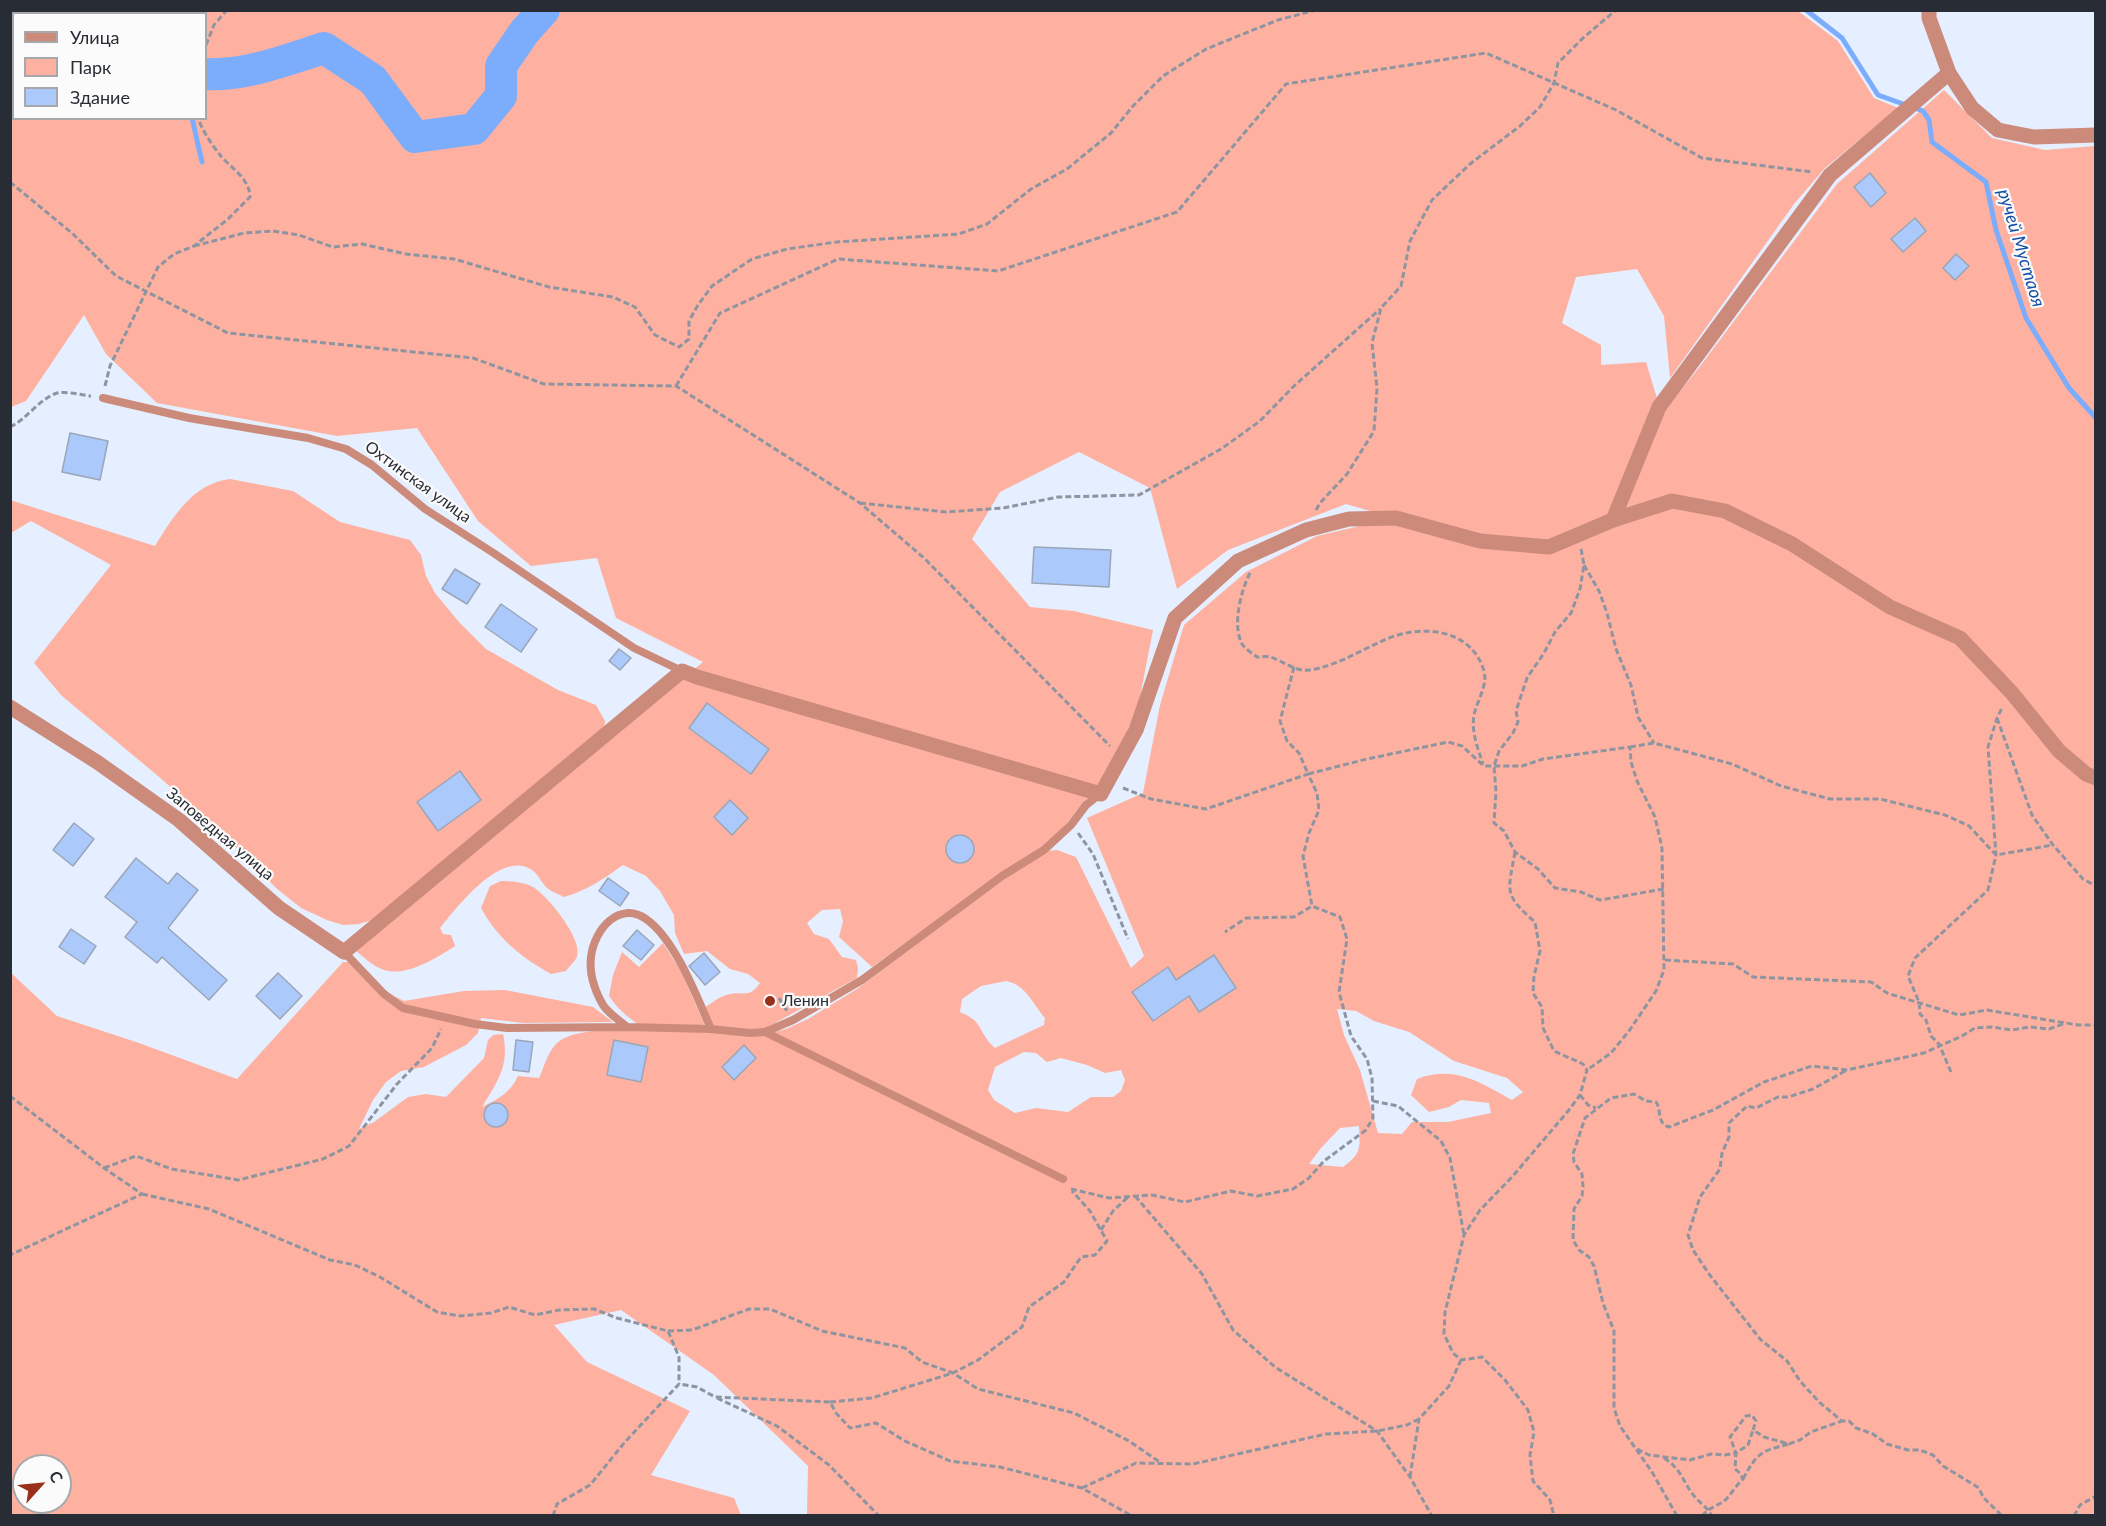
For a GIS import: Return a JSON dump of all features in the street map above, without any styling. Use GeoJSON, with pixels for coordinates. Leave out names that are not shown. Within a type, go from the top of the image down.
{"type":"FeatureCollection","features":[{"type":"Feature","properties":{"kind":"street"},"geometry":{"type":"LineString","coordinates":[[1929,10],[1929,18],[1949,73],[1972,108],[1998,130],[2034,137],[2096,135]]}},
{"type":"Feature","properties":{"kind":"street"},"geometry":{"type":"LineString","coordinates":[[1613,520],[1659,407],[1830,175],[1949,73]]}},
{"type":"Feature","properties":{"kind":"street"},"geometry":{"type":"LineString","coordinates":[[344,952],[682,671],[708,681],[1104,787],[1136,730],[1175,618],[1238,561],[1306,530],[1349,519],[1396,518],[1480,541],[1549,547],[1613,520],[1672,501],[1725,512],[1792,544],[1890,607],[1960,638],[2012,693],[2059,751],[2086,774],[2096,778]]}},
{"type":"Feature","properties":{"kind":"street","name":"Заповедная улица"},"geometry":{"type":"LineString","coordinates":[[10,706],[97,762],[179,820],[279,908],[344,952]]}},
{"type":"Feature","properties":{"kind":"lane","name":"Охтинская улица"},"geometry":{"type":"LineString","coordinates":[[103,398],[189,418],[308,438],[346,449],[372,465],[425,509],[512,564],[634,648],[682,671]]}},
{"type":"Feature","properties":{"kind":"lane"},"geometry":{"type":"LineString","coordinates":[[344,952],[391,1001],[403,1008],[446,1019],[507,1028],[627,1027],[711,1029],[750,1034],[765,1032],[793,1020],[862,980],[988,886],[1044,850],[1071,825],[1104,787]]}},
{"type":"Feature","properties":{"kind":"lane"},"geometry":{"type":"LineString","coordinates":[[627,1027],[604,1006],[594,982],[591,960],[593,944],[598,933],[614,917],[628,911],[647,920],[664,939],[687,976],[711,1029]]}},
{"type":"Feature","properties":{"kind":"lane"},"geometry":{"type":"LineString","coordinates":[[765,1032],[1062,1179]]}},
{"type":"Feature","properties":{"kind":"path"},"geometry":{"type":"LineString","coordinates":[[207,42],[214,25],[227,10]]}},
{"type":"Feature","properties":{"kind":"path"},"geometry":{"type":"LineString","coordinates":[[10,427],[20,422],[45,399],[58,393],[103,398],[110,366],[158,267],[174,254],[194,246],[244,233],[273,231],[299,235],[333,247],[362,244],[406,254],[454,259],[549,287],[613,297],[635,307],[655,335],[679,347],[689,339],[689,321],[712,286],[752,259],[787,249],[837,242],[959,234],[987,224],[1030,189],[1067,169],[1111,133],[1133,106],[1163,76],[1206,49],[1278,20],[1316,10]]}},
{"type":"Feature","properties":{"kind":"path"},"geometry":{"type":"LineString","coordinates":[[860,503],[946,512],[1003,508],[1058,497],[1139,495],[1221,449],[1260,421],[1293,387],[1381,308],[1401,286],[1410,241],[1432,200],[1470,164],[1521,126],[1540,108],[1554,83],[1558,63],[1616,10]]}},
{"type":"Feature","properties":{"kind":"path"},"geometry":{"type":"LineString","coordinates":[[676,386],[720,313],[838,259],[998,270],[1177,212],[1286,84],[1486,53],[1616,110],[1702,158],[1830,175]]}},
{"type":"Feature","properties":{"kind":"path"},"geometry":{"type":"LineString","coordinates":[[194,246],[228,219],[250,197],[250,192],[238,173],[220,155],[199,120]]}},
{"type":"Feature","properties":{"kind":"path"},"geometry":{"type":"LineString","coordinates":[[10,182],[73,234],[116,276],[228,333],[473,358],[544,384],[676,386],[860,503],[924,558],[1037,670],[1121,758]]}},
{"type":"Feature","properties":{"kind":"path"},"geometry":{"type":"LineString","coordinates":[[1306,530],[1320,503],[1347,474],[1374,430],[1377,388],[1372,343],[1381,308]]}},
{"type":"Feature","properties":{"kind":"path"},"geometry":{"type":"LineString","coordinates":[[1580,545],[1584,565],[1581,589],[1571,614],[1555,632],[1527,678],[1516,711],[1518,722],[1499,752],[1494,766],[1496,792],[1494,823],[1504,831],[1515,852],[1538,869],[1555,888],[1581,892],[1600,900],[1664,889]]}},
{"type":"Feature","properties":{"kind":"path"},"geometry":{"type":"LineString","coordinates":[[1262,550],[1243,588],[1238,630],[1243,646],[1257,657],[1269,657],[1306,671],[1327,667],[1390,638],[1413,633],[1442,632],[1460,638],[1476,652],[1485,673],[1481,697],[1474,716],[1475,741],[1484,766]]}},
{"type":"Feature","properties":{"kind":"path"},"geometry":{"type":"LineString","coordinates":[[1584,565],[1599,591],[1607,613],[1616,649],[1631,685],[1638,717],[1654,743]]}},
{"type":"Feature","properties":{"kind":"path"},"geometry":{"type":"LineString","coordinates":[[1294,667],[1280,721],[1287,741],[1299,753],[1317,793],[1319,810],[1309,833],[1303,856],[1312,906]]}},
{"type":"Feature","properties":{"kind":"path"},"geometry":{"type":"LineString","coordinates":[[1951,1072],[1940,1047],[1931,1036],[1926,1020],[1920,1014],[1919,1002],[1908,976],[1915,958],[1988,890],[1996,855],[1988,747],[1997,718],[2012,693]]}},
{"type":"Feature","properties":{"kind":"path"},"geometry":{"type":"LineString","coordinates":[[1997,718],[2032,815],[2053,845],[2083,879],[2096,886]]}},
{"type":"Feature","properties":{"kind":"path"},"geometry":{"type":"LineString","coordinates":[[1104,787],[1151,800],[1206,809],[1308,774],[1448,742],[1462,746],[1484,766],[1522,765],[1543,759],[1654,743],[1732,764],[1781,786],[1830,799],[1880,799],[1945,815],[1969,826],[1996,855]]}},
{"type":"Feature","properties":{"kind":"path"},"geometry":{"type":"LineString","coordinates":[[1554,1515],[1550,1500],[1533,1480],[1530,1455],[1534,1432],[1528,1410],[1505,1380],[1482,1357],[1461,1360],[1453,1353],[1444,1334],[1445,1312],[1464,1235],[1480,1210],[1555,1128],[1580,1095],[1587,1070],[1611,1053],[1629,1030],[1656,991],[1664,970],[1662,848],[1655,816],[1637,781],[1631,762],[1630,747]]}},
{"type":"Feature","properties":{"kind":"path"},"geometry":{"type":"LineString","coordinates":[[1071,825],[1093,854],[1128,939]]}},
{"type":"Feature","properties":{"kind":"path"},"geometry":{"type":"LineString","coordinates":[[1996,855],[2053,845]]}},
{"type":"Feature","properties":{"kind":"path"},"geometry":{"type":"LineString","coordinates":[[1515,852],[1510,893],[1514,903],[1535,921],[1540,951],[1533,993],[1542,1007],[1543,1028],[1554,1051],[1582,1064],[1587,1070]]}},
{"type":"Feature","properties":{"kind":"path"},"geometry":{"type":"LineString","coordinates":[[1225,932],[1246,918],[1294,917],[1312,906]]}},
{"type":"Feature","properties":{"kind":"path"},"geometry":{"type":"LineString","coordinates":[[1071,1189],[1109,1198],[1152,1195],[1185,1202],[1231,1191],[1257,1196],[1293,1189],[1309,1178],[1324,1161],[1366,1130],[1373,1118],[1372,1078],[1367,1059],[1351,1036],[1339,992],[1347,939],[1340,917],[1312,906]]}},
{"type":"Feature","properties":{"kind":"path"},"geometry":{"type":"LineString","coordinates":[[1665,960],[1733,964],[1753,977],[1871,982],[1887,993],[1959,1015],[1987,1010],[2066,1023],[2096,1025]]}},
{"type":"Feature","properties":{"kind":"path"},"geometry":{"type":"LineString","coordinates":[[104,1168],[136,1155],[172,1169],[238,1180],[323,1160],[349,1146],[397,1084],[432,1048],[446,1019]]}},
{"type":"Feature","properties":{"kind":"path"},"geometry":{"type":"LineString","coordinates":[[1677,1515],[1667,1496],[1620,1426],[1614,1408],[1614,1331],[1603,1303],[1594,1266],[1589,1257],[1579,1250],[1574,1240],[1574,1209],[1583,1187],[1582,1174],[1574,1162],[1573,1154],[1586,1118],[1611,1098],[1634,1094],[1646,1101],[1656,1102],[1658,1117],[1665,1126],[1669,1127],[1713,1110],[1764,1082],[1812,1066],[1847,1070],[1924,1053],[1975,1028],[2049,1029],[2066,1023]]}},
{"type":"Feature","properties":{"kind":"path"},"geometry":{"type":"LineString","coordinates":[[1842,1420],[1819,1402],[1800,1381],[1787,1360],[1760,1339],[1709,1274],[1693,1250],[1688,1235],[1700,1197],[1720,1169],[1722,1153],[1729,1137],[1729,1123],[1747,1106],[1756,1108],[1778,1097],[1788,1097],[1813,1089],[1847,1070]]}},
{"type":"Feature","properties":{"kind":"path"},"geometry":{"type":"LineString","coordinates":[[1580,1095],[1588,1105],[1596,1108]]}},
{"type":"Feature","properties":{"kind":"path"},"geometry":{"type":"LineString","coordinates":[[10,1096],[142,1194],[209,1209],[330,1260],[356,1265],[437,1312],[460,1316],[491,1313],[509,1307],[535,1315],[559,1310],[594,1309],[617,1318],[668,1331],[692,1330],[749,1309],[770,1309],[822,1330],[904,1348],[922,1362],[953,1373],[978,1389],[1074,1413],[1129,1441],[1161,1463]]}},
{"type":"Feature","properties":{"kind":"path"},"geometry":{"type":"LineString","coordinates":[[1373,1101],[1398,1106],[1441,1141],[1450,1158],[1464,1235]]}},
{"type":"Feature","properties":{"kind":"path"},"geometry":{"type":"LineString","coordinates":[[715,1396],[830,1402],[872,1398],[953,1373],[978,1360],[1022,1327],[1029,1307],[1064,1282],[1081,1257],[1095,1255],[1107,1241],[1090,1211],[1062,1179]]}},
{"type":"Feature","properties":{"kind":"path"},"geometry":{"type":"LineString","coordinates":[[10,1255],[142,1194]]}},
{"type":"Feature","properties":{"kind":"path"},"geometry":{"type":"LineString","coordinates":[[1135,1196],[1202,1274],[1233,1330],[1275,1366],[1377,1431],[1410,1477],[1432,1515]]}},
{"type":"Feature","properties":{"kind":"path"},"geometry":{"type":"LineString","coordinates":[[1101,1230],[1113,1211],[1128,1197]]}},
{"type":"Feature","properties":{"kind":"path"},"geometry":{"type":"LineString","coordinates":[[553,1515],[557,1504],[590,1485],[625,1442],[679,1383],[679,1357],[668,1331]]}},
{"type":"Feature","properties":{"kind":"path"},"geometry":{"type":"LineString","coordinates":[[1082,1488],[1136,1463],[1193,1464],[1326,1434],[1377,1431],[1407,1425],[1419,1419],[1449,1386],[1461,1360]]}},
{"type":"Feature","properties":{"kind":"path"},"geometry":{"type":"LineString","coordinates":[[679,1383],[697,1387],[777,1426],[829,1465],[879,1515]]}},
{"type":"Feature","properties":{"kind":"path"},"geometry":{"type":"LineString","coordinates":[[830,1402],[849,1428],[876,1423],[905,1441],[950,1461],[1000,1467],[1082,1488],[1131,1515]]}},
{"type":"Feature","properties":{"kind":"path"},"geometry":{"type":"LineString","coordinates":[[1636,1449],[1649,1455],[1690,1460],[1711,1454],[1736,1453],[1748,1445],[1756,1421],[1752,1415],[1746,1416],[1730,1437],[1736,1453],[1735,1469],[1743,1479]]}},
{"type":"Feature","properties":{"kind":"path"},"geometry":{"type":"LineString","coordinates":[[1410,1477],[1419,1419]]}},
{"type":"Feature","properties":{"kind":"path"},"geometry":{"type":"LineString","coordinates":[[1702,1515],[1708,1508],[1725,1501],[1743,1479],[1756,1457],[1766,1450],[1790,1444],[1811,1432],[1842,1420],[1849,1421],[1856,1428],[1873,1434],[1887,1444],[1908,1450],[1920,1450],[1933,1455],[1943,1466],[1979,1488],[1983,1497],[2002,1515]]}},
{"type":"Feature","properties":{"kind":"path"},"geometry":{"type":"LineString","coordinates":[[1753,1430],[1764,1437],[1790,1444]]}},
{"type":"Feature","properties":{"kind":"path"},"geometry":{"type":"LineString","coordinates":[[1661,1456],[1683,1476],[1695,1497],[1708,1508],[1712,1515]]}},
{"type":"Feature","properties":{"kind":"path"},"geometry":{"type":"LineString","coordinates":[[2074,1515],[2079,1505],[2096,1496]]}},
{"type":"Feature","properties":{"kind":"green space"},"geometry":{"type":"Polygon","coordinates":[[[11,11],[1798,11],[1838,41],[1874,98],[1898,108],[1825,168],[1794,204],[1670,378],[1664,316],[1637,269],[1576,277],[1562,323],[1601,345],[1601,365],[1646,362],[1659,405],[1614,521],[1661,407],[1672,401],[1701,365],[1837,184],[1944,90],[1992,138],[2045,150],[2095,146],[2096,1512],[2091,1515],[807,1515],[808,1466],[714,1375],[621,1310],[554,1325],[587,1362],[690,1411],[651,1475],[734,1498],[741,1515],[11,1515],[10,972],[57,1016],[237,1079],[343,962],[349,962],[384,991],[404,1001],[464,991],[505,990],[593,1007],[613,1022],[523,1023],[481,1018],[478,1033],[466,1045],[424,1067],[401,1071],[386,1082],[373,1100],[359,1129],[374,1122],[408,1097],[426,1094],[446,1097],[484,1058],[488,1040],[493,1035],[503,1034],[505,1055],[501,1073],[482,1107],[507,1091],[518,1076],[539,1078],[551,1051],[564,1039],[586,1032],[647,1030],[626,1015],[609,996],[613,975],[622,952],[639,967],[663,943],[681,971],[704,1023],[702,1030],[763,1035],[786,1029],[808,1019],[857,989],[1004,878],[1046,851],[1057,850],[1076,857],[1131,968],[1144,956],[1087,818],[1143,793],[1160,705],[1184,625],[1246,572],[1317,536],[1394,518],[1346,504],[1228,550],[1177,589],[1150,488],[1079,452],[1000,492],[972,539],[1030,607],[1074,611],[1153,630],[1138,707],[1100,791],[1085,800],[1043,848],[1001,874],[872,967],[839,937],[843,921],[840,909],[822,910],[807,923],[814,934],[829,939],[842,957],[856,960],[857,978],[764,1029],[750,1032],[712,1028],[703,1009],[726,995],[749,993],[760,983],[748,974],[730,969],[707,951],[684,954],[675,933],[674,915],[660,891],[646,876],[623,865],[588,888],[564,897],[547,888],[532,870],[520,866],[507,867],[481,883],[440,928],[443,934],[451,935],[455,946],[414,968],[396,972],[384,970],[356,951],[703,662],[616,618],[597,558],[531,566],[478,521],[417,428],[337,436],[157,403],[106,354],[84,315],[26,401],[11,407],[11,11]],[[1006,981],[981,986],[962,999],[960,1012],[977,1024],[995,1048],[1044,1025],[1045,1018],[1024,991],[1019,986],[1006,981]],[[1337,1009],[1344,1035],[1360,1070],[1378,1133],[1402,1134],[1412,1122],[1448,1122],[1491,1113],[1489,1103],[1461,1100],[1449,1107],[1429,1112],[1411,1095],[1417,1079],[1431,1075],[1455,1075],[1466,1078],[1512,1100],[1523,1092],[1507,1078],[1454,1061],[1409,1032],[1374,1021],[1356,1011],[1337,1009]],[[1024,1052],[995,1067],[988,1090],[994,1100],[1015,1113],[1036,1108],[1068,1112],[1091,1097],[1113,1097],[1121,1091],[1125,1080],[1121,1070],[1105,1073],[1061,1058],[1047,1062],[1036,1053],[1024,1052]],[[1359,1126],[1340,1128],[1309,1164],[1343,1167],[1357,1154],[1360,1140],[1359,1126]]]}},
{"type":"Feature","properties":{"kind":"green space"},"geometry":{"type":"Polygon","coordinates":[[[230,479],[293,491],[340,522],[410,540],[421,555],[426,576],[435,593],[486,649],[558,690],[596,705],[605,721],[604,729],[375,919],[359,924],[343,925],[327,920],[301,908],[276,888],[218,829],[62,696],[34,663],[111,565],[31,521],[11,533],[10,500],[155,546],[177,513],[195,494],[205,487],[230,479]]]}},
{"type":"Feature","properties":{"kind":"green space"},"geometry":{"type":"Polygon","coordinates":[[[501,881],[522,883],[533,887],[547,899],[562,918],[575,939],[577,948],[576,958],[566,971],[551,974],[511,946],[495,929],[481,908],[490,886],[501,881]]]}},
{"type":"Feature","properties":{"kind":"building"},"geometry":{"type":"Polygon","coordinates":[[[1870,173],[1886,193],[1871,207],[1854,187],[1870,173]]]}},
{"type":"Feature","properties":{"kind":"building"},"geometry":{"type":"Polygon","coordinates":[[[1915,218],[1926,231],[1903,252],[1891,239],[1915,218]]]}},
{"type":"Feature","properties":{"kind":"building"},"geometry":{"type":"Polygon","coordinates":[[[1956,254],[1969,266],[1955,280],[1943,268],[1956,254]]]}},
{"type":"Feature","properties":{"kind":"building"},"geometry":{"type":"Polygon","coordinates":[[[70,433],[108,441],[100,480],[62,472],[70,433]]]}},
{"type":"Feature","properties":{"kind":"building"},"geometry":{"type":"Polygon","coordinates":[[[1034,547],[1111,550],[1109,587],[1032,583],[1034,547]]]}},
{"type":"Feature","properties":{"kind":"building"},"geometry":{"type":"Polygon","coordinates":[[[455,569],[480,584],[467,604],[442,589],[455,569]]]}},
{"type":"Feature","properties":{"kind":"building"},"geometry":{"type":"Polygon","coordinates":[[[501,604],[537,629],[521,652],[485,627],[501,604]]]}},
{"type":"Feature","properties":{"kind":"building"},"geometry":{"type":"Polygon","coordinates":[[[619,649],[631,658],[620,670],[609,661],[619,649]]]}},
{"type":"Feature","properties":{"kind":"building"},"geometry":{"type":"Polygon","coordinates":[[[707,703],[769,749],[751,774],[689,728],[707,703]]]}},
{"type":"Feature","properties":{"kind":"building"},"geometry":{"type":"Polygon","coordinates":[[[460,771],[481,800],[438,831],[417,802],[460,771]]]}},
{"type":"Feature","properties":{"kind":"building"},"geometry":{"type":"Polygon","coordinates":[[[730,800],[748,818],[732,835],[714,817],[730,800]]]}},
{"type":"Feature","properties":{"kind":"building"},"geometry":{"type":"Polygon","coordinates":[[[74,823],[94,839],[73,866],[53,850],[74,823]]]}},
{"type":"Feature","properties":{"kind":"building"},"geometry":{"type":"Polygon","coordinates":[[[960,835],[970,839],[974,849],[970,859],[960,863],[950,859],[946,849],[950,839],[960,835]]]}},
{"type":"Feature","properties":{"kind":"building"},"geometry":{"type":"Polygon","coordinates":[[[136,858],[168,884],[177,873],[198,890],[168,928],[227,980],[209,1000],[162,957],[157,963],[125,937],[137,922],[105,897],[136,858]]]}},
{"type":"Feature","properties":{"kind":"building"},"geometry":{"type":"Polygon","coordinates":[[[608,878],[629,893],[620,906],[599,891],[608,878]]]}},
{"type":"Feature","properties":{"kind":"building"},"geometry":{"type":"Polygon","coordinates":[[[71,929],[96,946],[84,964],[59,947],[71,929]]]}},
{"type":"Feature","properties":{"kind":"building"},"geometry":{"type":"Polygon","coordinates":[[[637,930],[654,945],[641,960],[623,946],[637,930]]]}},
{"type":"Feature","properties":{"kind":"building"},"geometry":{"type":"Polygon","coordinates":[[[704,953],[720,972],[705,985],[689,966],[704,953]]]}},
{"type":"Feature","properties":{"kind":"building"},"geometry":{"type":"Polygon","coordinates":[[[1214,955],[1236,988],[1199,1012],[1189,996],[1153,1021],[1132,992],[1168,967],[1176,980],[1214,955]]]}},
{"type":"Feature","properties":{"kind":"building"},"geometry":{"type":"Polygon","coordinates":[[[278,973],[302,996],[280,1019],[256,996],[278,973]]]}},
{"type":"Feature","properties":{"kind":"building"},"geometry":{"type":"Polygon","coordinates":[[[516,1040],[533,1042],[529,1072],[513,1070],[516,1040]]]}},
{"type":"Feature","properties":{"kind":"building"},"geometry":{"type":"Polygon","coordinates":[[[614,1040],[648,1047],[641,1082],[607,1075],[614,1040]]]}},
{"type":"Feature","properties":{"kind":"building"},"geometry":{"type":"Polygon","coordinates":[[[744,1045],[756,1058],[734,1080],[722,1067],[744,1045]]]}},
{"type":"Feature","properties":{"kind":"building"},"geometry":{"type":"Polygon","coordinates":[[[496,1103],[504,1107],[508,1115],[504,1123],[496,1127],[488,1123],[484,1115],[488,1107],[496,1103]]]}},
{"type":"Feature","properties":{"kind":"waterway"},"geometry":{"type":"LineString","coordinates":[[207,74],[251,70],[324,48],[373,80],[415,137],[474,129],[501,96],[501,66],[525,31],[544,10]]}},
{"type":"Feature","properties":{"kind":"waterway","name":"ручей Мустаоя"},"geometry":{"type":"LineString","coordinates":[[1806,10],[1842,38],[1878,95],[1923,111],[1929,120],[1932,142],[1986,182],[1996,230],[2026,318],[2069,388],[2096,418]]}},
{"type":"Feature","properties":{"kind":"waterway"},"geometry":{"type":"LineString","coordinates":[[192,120],[202,162]]}},
{"type":"Feature","properties":{"kind":"place","name":"Ленин"},"geometry":{"type":"Point","coordinates":[770,1001]}}]}
